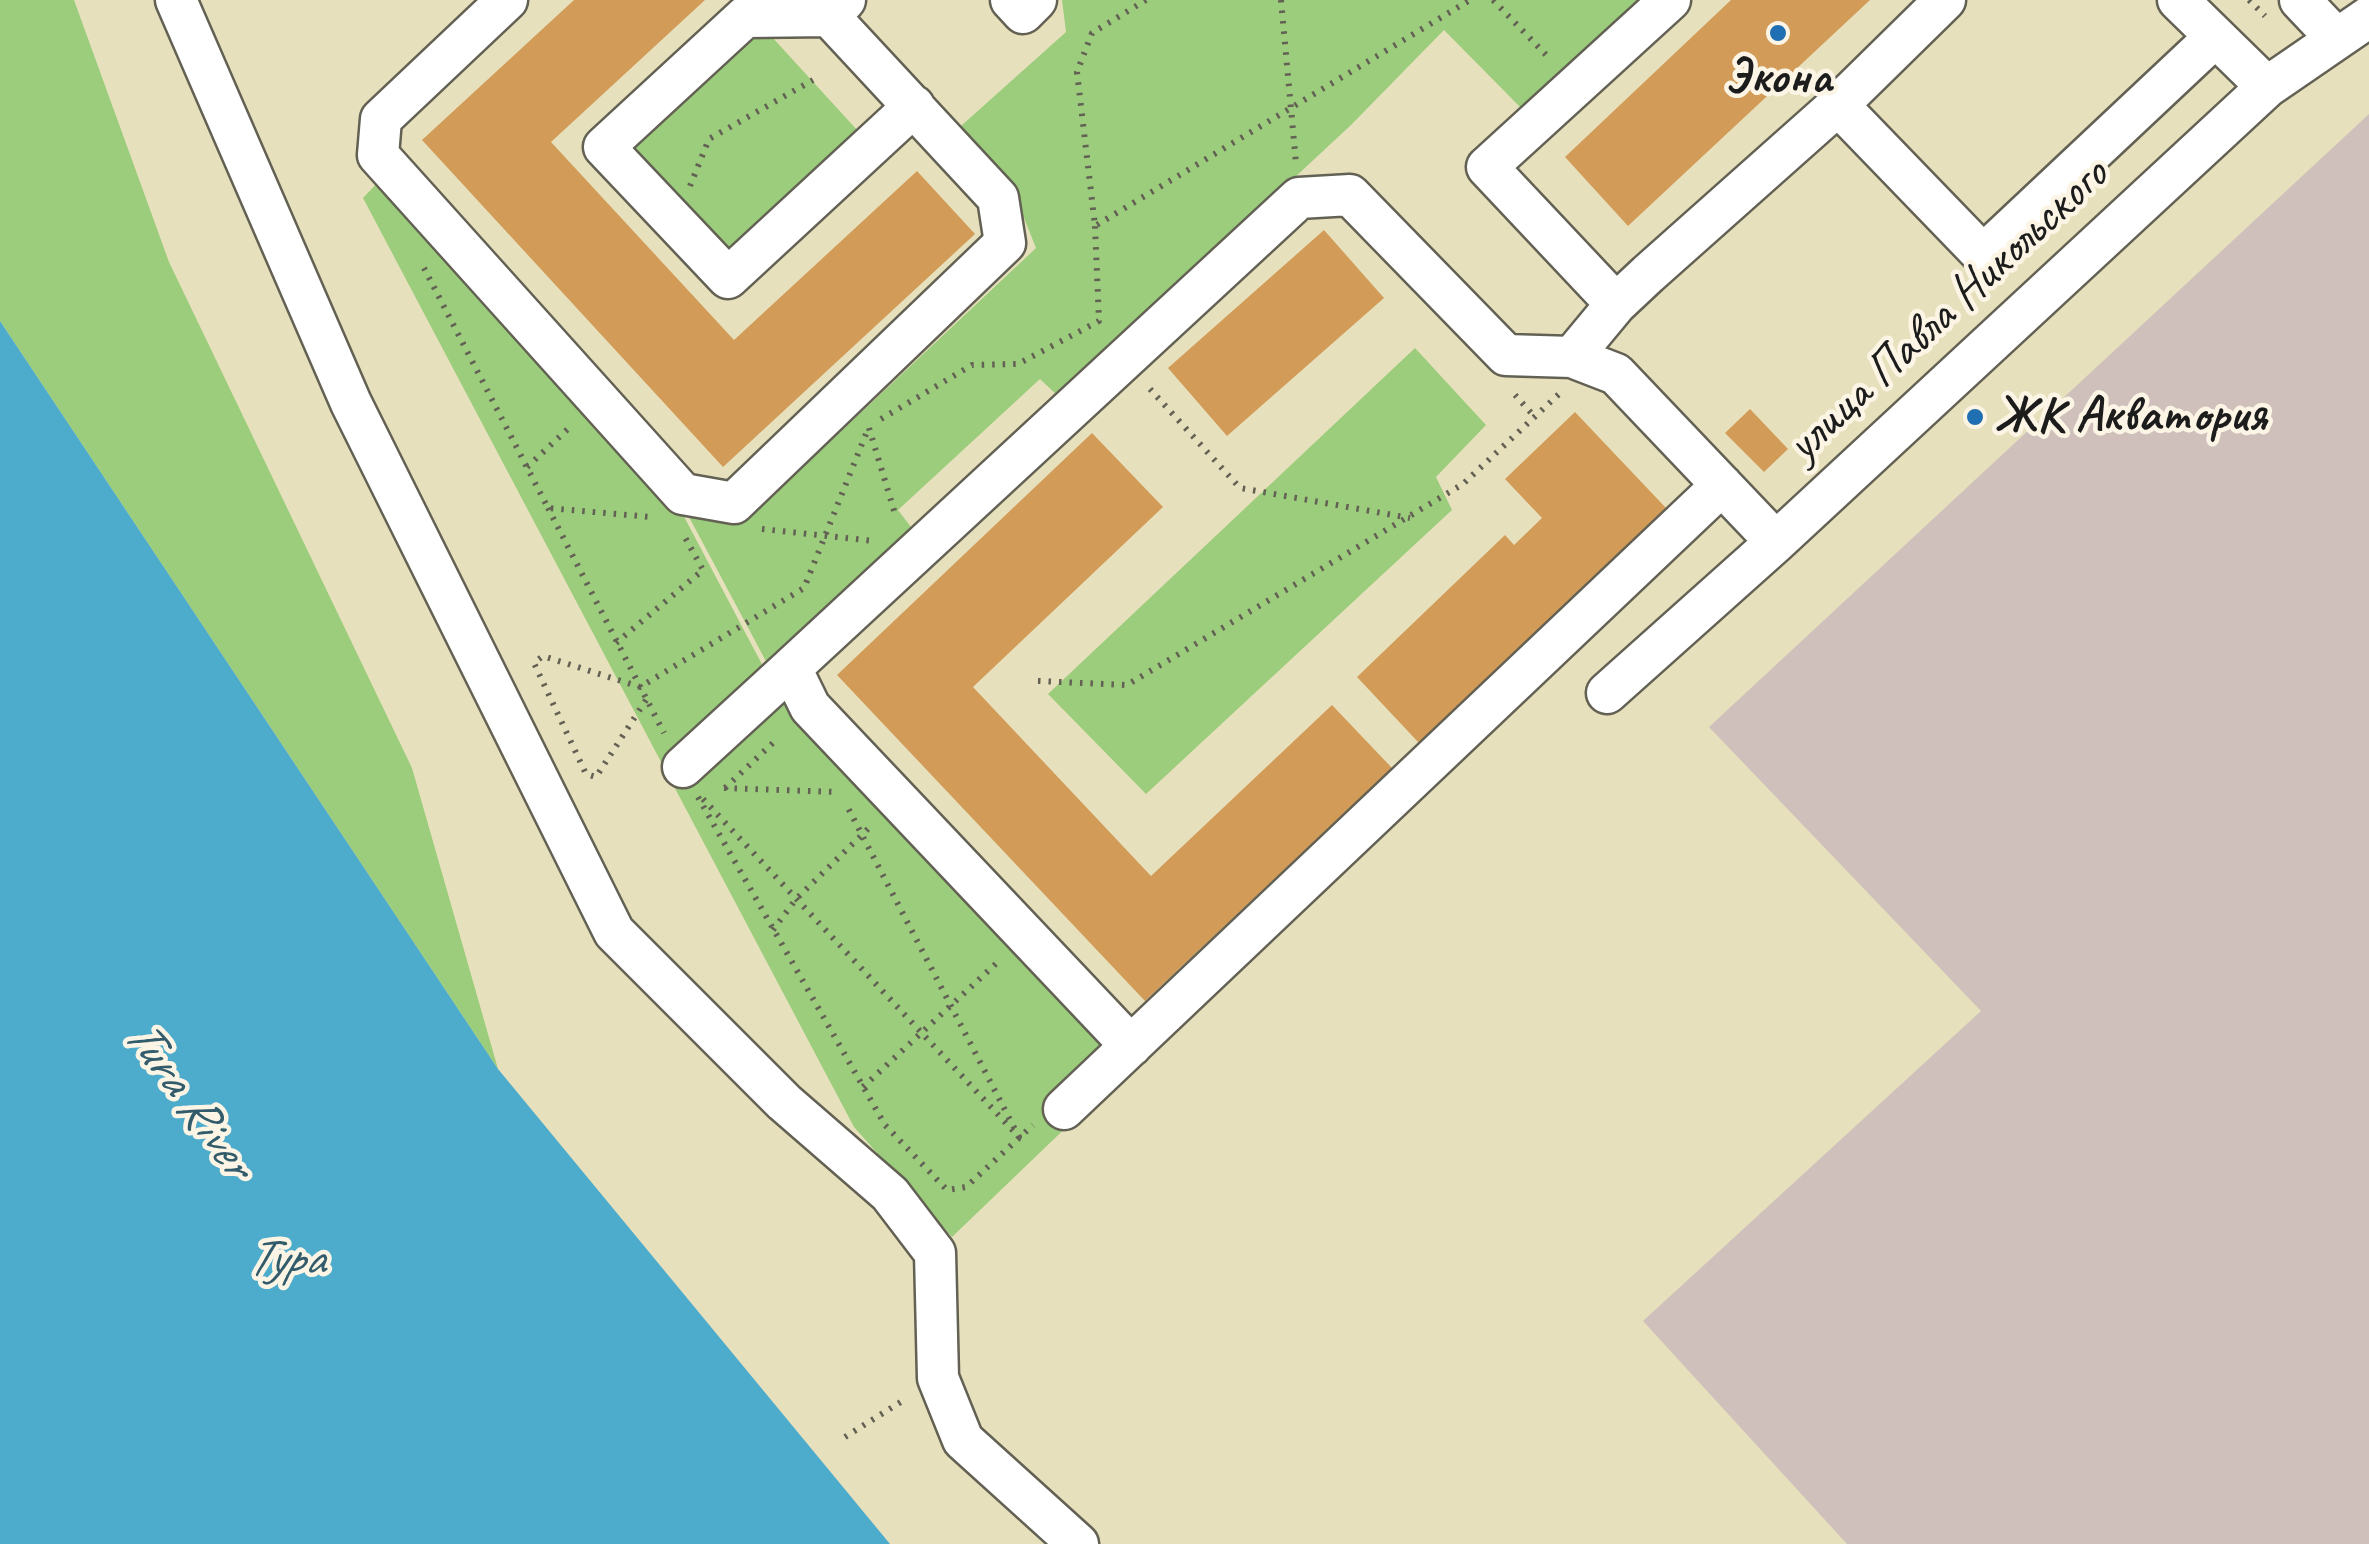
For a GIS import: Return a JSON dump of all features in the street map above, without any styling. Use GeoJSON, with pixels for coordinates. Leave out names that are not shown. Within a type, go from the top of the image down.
{"type":"FeatureCollection","features":[{"type":"Feature","properties":{"kind":"street"},"geometry":{"type":"LineString","coordinates":[[176,0],[351,403],[614,932],[784,1102],[890,1194],[934,1254],[938,1378],[963,1440],[1078,1544]]}},
{"type":"Feature","properties":{"kind":"street"},"geometry":{"type":"LineString","coordinates":[[507,0],[382,119],[378,155],[683,494],[734,503],[1005,243],[998,198],[914,106],[837,8],[745,17],[604,147],[728,278],[914,106]]}},
{"type":"Feature","properties":{"kind":"street"},"geometry":{"type":"LineString","coordinates":[[1011,0],[1023,14],[1036,0]]}},
{"type":"Feature","properties":{"kind":"street"},"geometry":{"type":"LineString","coordinates":[[1616,304],[1488,167],[1670,0]]}},
{"type":"Feature","properties":{"kind":"street"},"geometry":{"type":"LineString","coordinates":[[1571,370],[1616,304],[1838,105],[1945,0]]}},
{"type":"Feature","properties":{"kind":"street"},"geometry":{"type":"LineString","coordinates":[[2178,0],[2267,87]]}},
{"type":"Feature","properties":{"kind":"street"},"geometry":{"type":"LineString","coordinates":[[2300,0],[2352,28]]}},
{"type":"Feature","properties":{"kind":"street","name":"улица Павла Никольского"},"geometry":{"type":"LineString","coordinates":[[1607,693],[1776,542],[2267,87],[2352,28]]}},
{"type":"Feature","properties":{"kind":"street"},"geometry":{"type":"LineString","coordinates":[[1838,105],[1983,255],[2214,36]]}},
{"type":"Feature","properties":{"kind":"street"},"geometry":{"type":"LineString","coordinates":[[687,777],[792,668],[1299,198],[1350,195],[1506,354],[1571,370],[1616,374],[1776,542]]}},
{"type":"Feature","properties":{"kind":"street"},"geometry":{"type":"LineString","coordinates":[[1054,1111],[1131,1046],[1722,485]]}},
{"type":"Feature","properties":{"kind":"street"},"geometry":{"type":"LineString","coordinates":[[792,668],[810,708],[1131,1046]]}},
{"type":"Feature","properties":{"kind":"path"},"geometry":{"type":"LineString","coordinates":[[646,700],[596,778],[586,774],[534,663],[543,656],[640,687],[804,588],[869,427],[972,365],[1018,364],[1099,321],[1096,226],[1077,72],[1092,33],[1146,0]]}},
{"type":"Feature","properties":{"kind":"path"},"geometry":{"type":"LineString","coordinates":[[1281,0],[1291,108]]}},
{"type":"Feature","properties":{"kind":"path"},"geometry":{"type":"LineString","coordinates":[[1096,226],[1470,0]]}},
{"type":"Feature","properties":{"kind":"path"},"geometry":{"type":"LineString","coordinates":[[1493,0],[1576,86]]}},
{"type":"Feature","properties":{"kind":"path"},"geometry":{"type":"LineString","coordinates":[[1038,681],[1127,685],[1410,518],[1476,474],[1534,416],[1571,370]]}},
{"type":"Feature","properties":{"kind":"path"},"geometry":{"type":"LineString","coordinates":[[1146,386],[1240,488],[1410,518]]}},
{"type":"Feature","properties":{"kind":"path"},"geometry":{"type":"LineString","coordinates":[[1509,388],[1534,416]]}},
{"type":"Feature","properties":{"kind":"path"},"geometry":{"type":"LineString","coordinates":[[526,466],[574,423]]}},
{"type":"Feature","properties":{"kind":"path"},"geometry":{"type":"LineString","coordinates":[[869,427],[897,520]]}},
{"type":"Feature","properties":{"kind":"path"},"geometry":{"type":"LineString","coordinates":[[548,508],[687,777],[884,1124],[947,1190],[966,1187],[1054,1111]]}},
{"type":"Feature","properties":{"kind":"path"},"geometry":{"type":"LineString","coordinates":[[725,788],[810,708]]}},
{"type":"Feature","properties":{"kind":"path"},"geometry":{"type":"LineString","coordinates":[[834,776],[1020,1138]]}},
{"type":"Feature","properties":{"kind":"path"},"geometry":{"type":"LineString","coordinates":[[687,777],[725,788],[840,792]]}},
{"type":"Feature","properties":{"kind":"path"},"geometry":{"type":"LineString","coordinates":[[687,777],[796,900],[1020,1138]]}},
{"type":"Feature","properties":{"kind":"path"},"geometry":{"type":"LineString","coordinates":[[773,930],[796,900],[874,823]]}},
{"type":"Feature","properties":{"kind":"path"},"geometry":{"type":"LineString","coordinates":[[863,1088],[1014,946]]}},
{"type":"Feature","properties":{"kind":"path"},"geometry":{"type":"LineString","coordinates":[[845,1438],[938,1378]]}},
{"type":"Feature","properties":{"kind":"shaded area"},"geometry":{"type":"Polygon","coordinates":[[[2369,114],[2369,1544],[1847,1544],[1643,1321],[1981,1011],[1709,727],[2369,114]]]}},
{"type":"Feature","properties":{"kind":"green space"},"geometry":{"type":"Polygon","coordinates":[[[0,0],[74,0],[169,262],[412,768],[498,1069],[0,321],[0,0]]]}},
{"type":"Feature","properties":{"kind":"green space"},"geometry":{"type":"Polygon","coordinates":[[[1062,0],[1642,0],[1526,113],[1444,30],[1351,125],[1059,397],[1040,379],[898,510],[914,531],[768,665],[689,517],[754,513],[1036,248],[1020,208],[952,134],[1066,32],[1062,0]]]}},
{"type":"Feature","properties":{"kind":"green space"},"geometry":{"type":"Polygon","coordinates":[[[761,25],[858,131],[722,256],[625,150],[761,25]]]}},
{"type":"Feature","properties":{"kind":"green space"},"geometry":{"type":"Polygon","coordinates":[[[381,179],[680,509],[765,670],[1130,1066],[952,1237],[854,1127],[363,198],[381,179]]]}},
{"type":"Feature","properties":{"kind":"green space"},"geometry":{"type":"Polygon","coordinates":[[[1415,348],[1486,425],[1436,477],[1452,510],[1146,794],[1048,694],[1415,348]]]}},
{"type":"Feature","properties":{"kind":"water","name":"Тура"},"geometry":{"type":"Polygon","coordinates":[[[0,321],[498,1069],[890,1544],[0,1544],[0,321]]]}},
{"type":"Feature","properties":{"kind":"building"},"geometry":{"type":"Polygon","coordinates":[[[574,0],[705,0],[551,142],[734,340],[917,171],[975,234],[723,467],[422,140],[574,0]]]}},
{"type":"Feature","properties":{"kind":"building"},"geometry":{"type":"Polygon","coordinates":[[[1731,0],[1870,0],[1628,226],[1565,157],[1731,0]]]}},
{"type":"Feature","properties":{"kind":"building"},"geometry":{"type":"Polygon","coordinates":[[[1324,230],[1384,298],[1227,436],[1168,368],[1324,230]]]}},
{"type":"Feature","properties":{"kind":"building"},"geometry":{"type":"Polygon","coordinates":[[[1750,409],[1788,449],[1764,472],[1725,433],[1750,409]]]}},
{"type":"Feature","properties":{"kind":"building"},"geometry":{"type":"Polygon","coordinates":[[[1575,412],[1666,508],[1419,743],[1357,677],[1505,535],[1514,545],[1542,518],[1505,479],[1575,412]]]}},
{"type":"Feature","properties":{"kind":"building"},"geometry":{"type":"Polygon","coordinates":[[[1092,433],[1163,507],[973,687],[1151,876],[1332,705],[1392,768],[1145,1001],[837,675],[1092,433]]]}},
{"type":"Feature","properties":{"kind":"place","name":"Экона"},"geometry":{"type":"Point","coordinates":[1778,33]}},
{"type":"Feature","properties":{"kind":"place","name":"ЖК Акватория"},"geometry":{"type":"Point","coordinates":[1975,417]}},
{"type":"Feature","properties":{"kind":"water label","name":"Tura River"},"geometry":{"type":"Point","coordinates":[187,1099]}}]}
